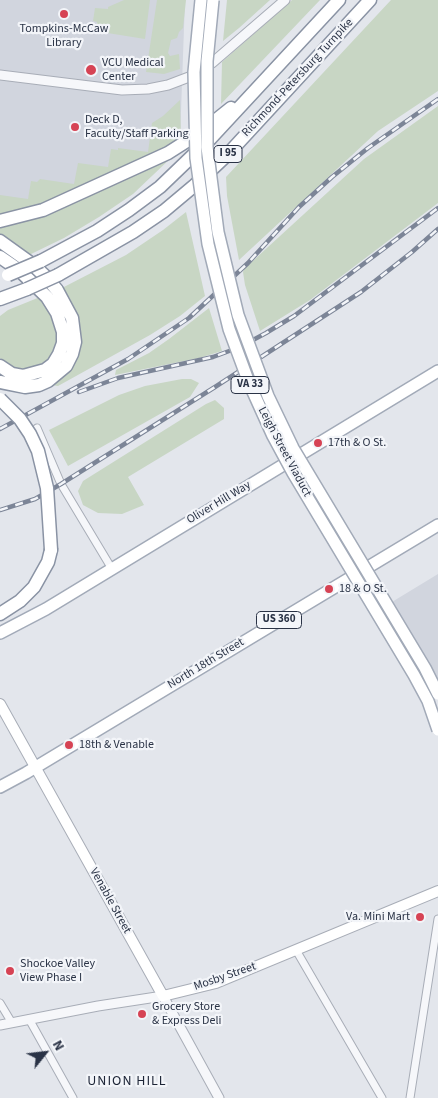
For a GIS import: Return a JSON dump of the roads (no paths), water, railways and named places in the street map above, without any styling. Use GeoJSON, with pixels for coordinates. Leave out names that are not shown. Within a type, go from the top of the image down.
{"type":"FeatureCollection","features":[{"type":"Feature","properties":{"kind":"highway","name":"Richmond-Petersburg Turnpike"},"geometry":{"type":"LineString","coordinates":[[4,276],[41,261],[97,231],[129,210],[160,186],[211,138],[339,0]]}},
{"type":"Feature","properties":{"kind":"highway","name":"Richmond-Petersburg Turnpike"},"geometry":{"type":"LineString","coordinates":[[23,291],[58,275],[133,232],[164,211],[228,154],[370,0]]}},
{"type":"Feature","properties":{"kind":"highway"},"geometry":{"type":"LineString","coordinates":[[0,221],[43,210],[168,153],[184,144],[226,112],[274,70]]}},
{"type":"Feature","properties":{"kind":"highway"},"geometry":{"type":"LineString","coordinates":[[0,241],[32,264],[57,290],[72,318],[75,342],[66,366],[48,381],[39,385],[25,387],[0,382]]}},
{"type":"Feature","properties":{"kind":"highway"},"geometry":{"type":"LineString","coordinates":[[0,257],[30,279],[47,297],[57,312],[63,332],[63,343],[59,354],[53,364],[45,370],[23,376],[12,374],[0,366]]}},
{"type":"Feature","properties":{"kind":"highway"},"geometry":{"type":"LineString","coordinates":[[0,308],[23,291]]}},
{"type":"Feature","properties":{"kind":"highway","name":"I 95"},"geometry":{"type":"LineString","coordinates":[[0,299],[23,291]]}},
{"type":"Feature","properties":{"kind":"highway"},"geometry":{"type":"LineString","coordinates":[[0,399],[20,419],[38,451],[47,488],[51,550],[43,574],[34,587],[0,614]]}},
{"type":"Feature","properties":{"kind":"main road","name":"Leigh Street Viaduct"},"geometry":{"type":"LineString","coordinates":[[201,0],[194,72],[196,158],[208,244],[229,329],[249,383],[273,436],[297,480],[414,675],[428,701],[438,730]]}},
{"type":"Feature","properties":{"kind":"main road","name":"Leigh Street Viaduct"},"geometry":{"type":"LineString","coordinates":[[213,0],[207,61],[207,147],[218,232],[241,324],[268,396],[293,448],[425,668],[438,694]]}},
{"type":"Feature","properties":{"kind":"main road","name":"Oliver Hill Way"},"geometry":{"type":"LineString","coordinates":[[0,633],[32,618],[438,372]]}},
{"type":"Feature","properties":{"kind":"main road","name":"North 18th Street"},"geometry":{"type":"LineString","coordinates":[[0,787],[438,525]]}},
{"type":"Feature","properties":{"kind":"main road","name":"Venable Street"},"geometry":{"type":"LineString","coordinates":[[0,704],[163,996]]}},
{"type":"Feature","properties":{"kind":"main road","name":"Mosby Street"},"geometry":{"type":"LineString","coordinates":[[163,996],[216,983],[438,891]]}},
{"type":"Feature","properties":{"kind":"street"},"geometry":{"type":"LineString","coordinates":[[0,75],[109,90],[148,90],[177,82],[201,71],[285,0]]}},
{"type":"Feature","properties":{"kind":"street"},"geometry":{"type":"LineString","coordinates":[[37,428],[61,484],[112,569]]}},
{"type":"Feature","properties":{"kind":"street"},"geometry":{"type":"LineString","coordinates":[[410,1098],[438,919]]}},
{"type":"Feature","properties":{"kind":"street"},"geometry":{"type":"LineString","coordinates":[[296,950],[382,1098]]}},
{"type":"Feature","properties":{"kind":"street","name":"Mosby Street"},"geometry":{"type":"LineString","coordinates":[[0,1025],[163,996]]}},
{"type":"Feature","properties":{"kind":"street","name":"Venable Street"},"geometry":{"type":"LineString","coordinates":[[163,996],[219,1098]]}},
{"type":"Feature","properties":{"kind":"street"},"geometry":{"type":"LineString","coordinates":[[0,1002],[12,1023]]}},
{"type":"Feature","properties":{"kind":"street"},"geometry":{"type":"LineString","coordinates":[[29,1019],[73,1098]]}},
{"type":"Feature","properties":{"kind":"railway"},"geometry":{"type":"LineString","coordinates":[[0,429],[128,359],[189,318],[248,263],[299,207],[332,177],[368,148],[438,99]]}},
{"type":"Feature","properties":{"kind":"railway"},"geometry":{"type":"LineString","coordinates":[[79,392],[118,378],[213,357],[240,347],[294,316],[438,208]]}},
{"type":"Feature","properties":{"kind":"railway"},"geometry":{"type":"LineString","coordinates":[[0,510],[35,499],[215,387],[361,292],[438,229]]}},
{"type":"Feature","properties":{"kind":"place","name":"Tompkins-McCaw Library"},"geometry":{"type":"Point","coordinates":[64,14]}},
{"type":"Feature","properties":{"kind":"place","name":"VCU Medical Center"},"geometry":{"type":"Point","coordinates":[91,70]}},
{"type":"Feature","properties":{"kind":"place","name":"Deck D, Faculty/Staff Parking"},"geometry":{"type":"Point","coordinates":[75,127]}},
{"type":"Feature","properties":{"kind":"place","name":"17th & O St."},"geometry":{"type":"Point","coordinates":[318,443]}},
{"type":"Feature","properties":{"kind":"place","name":"18 & O St."},"geometry":{"type":"Point","coordinates":[329,589]}},
{"type":"Feature","properties":{"kind":"place","name":"18th & Venable"},"geometry":{"type":"Point","coordinates":[69,745]}},
{"type":"Feature","properties":{"kind":"place","name":"Va. Mini Mart"},"geometry":{"type":"Point","coordinates":[420,917]}},
{"type":"Feature","properties":{"kind":"place","name":"Shockoe Valley View Phase I"},"geometry":{"type":"Point","coordinates":[10,971]}},
{"type":"Feature","properties":{"kind":"place","name":"Grocery Store & Express Deli"},"geometry":{"type":"Point","coordinates":[142,1014]}},
{"type":"Feature","properties":{"kind":"district","name":"UNION HILL"},"geometry":{"type":"Point","coordinates":[127,1082]}}]}
